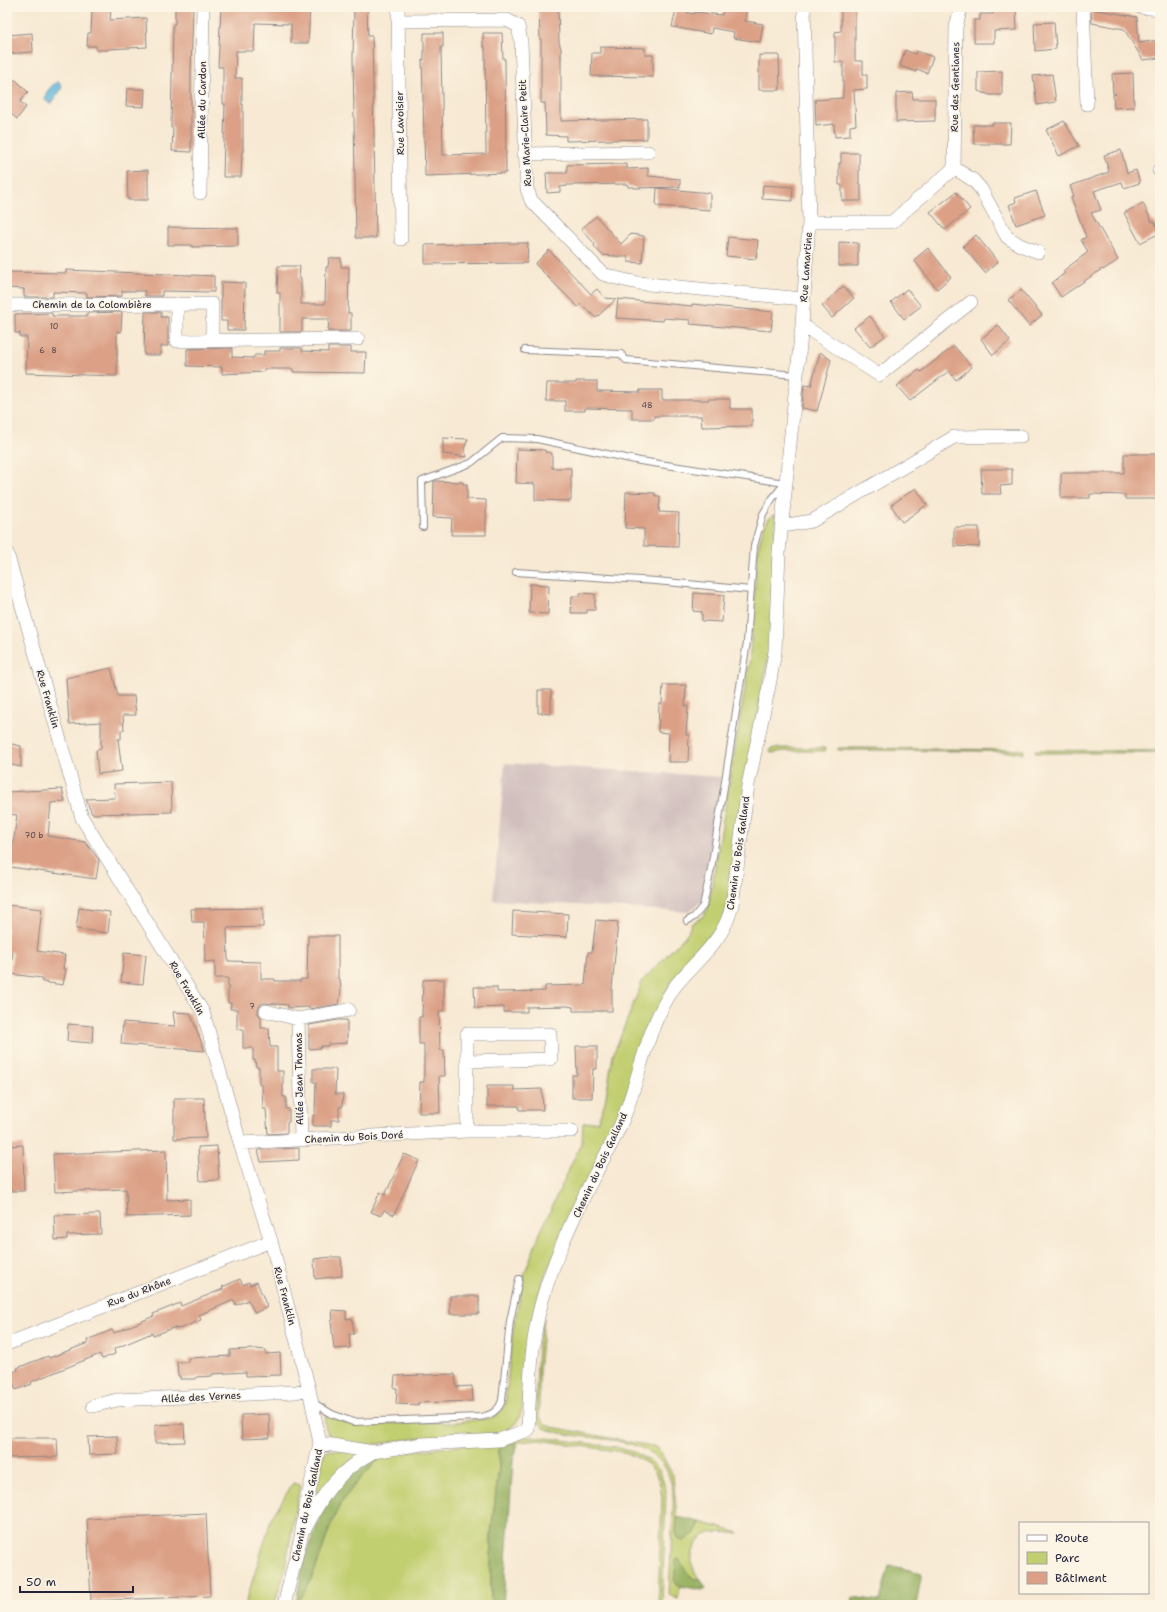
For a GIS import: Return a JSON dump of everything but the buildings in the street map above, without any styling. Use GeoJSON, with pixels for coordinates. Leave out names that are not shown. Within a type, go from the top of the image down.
{"type":"FeatureCollection","features":[{"type":"Feature","properties":{"kind":"street","name":"Allée du Cardon"},"geometry":{"type":"LineString","coordinates":[[200,193],[203,7]]}},
{"type":"Feature","properties":{"kind":"street","name":"Rue Lavoisier"},"geometry":{"type":"LineString","coordinates":[[398,7],[401,239]]}},
{"type":"Feature","properties":{"kind":"street","name":"Rue Lamartine"},"geometry":{"type":"LineString","coordinates":[[782,526],[785,483],[802,325],[809,222],[804,7]]}},
{"type":"Feature","properties":{"kind":"street","name":"Rue des Gentianes"},"geometry":{"type":"LineString","coordinates":[[954,168],[956,27],[961,7]]}},
{"type":"Feature","properties":{"kind":"street"},"geometry":{"type":"LineString","coordinates":[[1082,7],[1087,104]]}},
{"type":"Feature","properties":{"kind":"street"},"geometry":{"type":"LineString","coordinates":[[1140,7],[1160,9]]}},
{"type":"Feature","properties":{"kind":"street","name":"Rue Marie-Claire Petit"},"geometry":{"type":"LineString","coordinates":[[398,22],[507,20],[518,26],[521,42],[524,154],[527,189],[532,200],[603,274],[638,283],[803,298]]}},
{"type":"Feature","properties":{"kind":"street"},"geometry":{"type":"LineString","coordinates":[[524,154],[648,152]]}},
{"type":"Feature","properties":{"kind":"street"},"geometry":{"type":"LineString","coordinates":[[809,222],[892,222],[954,168],[973,180],[981,189],[1007,237],[1020,245],[1038,252]]}},
{"type":"Feature","properties":{"kind":"street"},"geometry":{"type":"LineString","coordinates":[[802,325],[879,375],[971,302]]}},
{"type":"Feature","properties":{"kind":"street"},"geometry":{"type":"LineString","coordinates":[[177,304],[177,341],[358,339]]}},
{"type":"Feature","properties":{"kind":"street","name":"Chemin de la Colombière"},"geometry":{"type":"LineString","coordinates":[[7,305],[212,304],[212,341]]}},
{"type":"Feature","properties":{"kind":"street"},"geometry":{"type":"LineString","coordinates":[[782,526],[812,521],[954,437],[1021,436]]}},
{"type":"Feature","properties":{"kind":"street","name":"Chemin du Bois Galland"},"geometry":{"type":"LineString","coordinates":[[284,1605],[301,1537],[306,1506],[320,1443],[373,1452],[422,1444],[499,1440],[528,1430],[533,1338],[547,1283],[584,1197],[623,1119],[648,1042],[659,1014],[676,986],[720,935],[731,912],[748,785],[773,669],[779,552],[782,526]]}},
{"type":"Feature","properties":{"kind":"street","name":"Rue Franklin"},"geometry":{"type":"LineString","coordinates":[[7,553],[82,818],[203,1012],[240,1143],[271,1241],[309,1389],[320,1443]]}},
{"type":"Feature","properties":{"kind":"street","name":"Allée Jean Thomas"},"geometry":{"type":"LineString","coordinates":[[266,1011],[298,1019],[348,1010]]}},
{"type":"Feature","properties":{"kind":"street","name":"Allée Jean Thomas"},"geometry":{"type":"LineString","coordinates":[[298,1019],[301,1139]]}},
{"type":"Feature","properties":{"kind":"street"},"geometry":{"type":"LineString","coordinates":[[467,1061],[551,1059],[550,1034],[467,1034],[467,1061],[468,1131]]}},
{"type":"Feature","properties":{"kind":"street","name":"Chemin du Bois Doré"},"geometry":{"type":"LineString","coordinates":[[240,1143],[468,1131],[572,1131]]}},
{"type":"Feature","properties":{"kind":"street","name":"Rue du Rhône"},"geometry":{"type":"LineString","coordinates":[[7,1344],[271,1241]]}},
{"type":"Feature","properties":{"kind":"street","name":"Allée des Vernes"},"geometry":{"type":"LineString","coordinates":[[93,1406],[117,1400],[296,1392],[309,1389]]}},
{"type":"Feature","properties":{"kind":"street"},"geometry":{"type":"LineString","coordinates":[[301,1537],[314,1511],[334,1480],[359,1459],[373,1452]]}},
{"type":"Feature","properties":{"kind":"lane"},"geometry":{"type":"LineString","coordinates":[[525,350],[621,354],[626,360],[796,374]]}},
{"type":"Feature","properties":{"kind":"lane"},"geometry":{"type":"LineString","coordinates":[[423,527],[422,481],[471,463],[502,438],[537,439],[640,461],[785,483]]}},
{"type":"Feature","properties":{"kind":"lane"},"geometry":{"type":"LineString","coordinates":[[688,920],[694,917],[703,906],[710,875],[744,669],[754,546],[763,514],[772,499],[785,483]]}},
{"type":"Feature","properties":{"kind":"lane"},"geometry":{"type":"LineString","coordinates":[[516,572],[656,581],[751,590]]}},
{"type":"Feature","properties":{"kind":"lane"},"geometry":{"type":"LineString","coordinates":[[312,1402],[332,1414],[353,1422],[478,1417],[491,1414],[498,1408],[502,1400],[510,1321],[519,1279]]}},
{"type":"Feature","properties":{"kind":"shaded area"},"geometry":{"type":"Polygon","coordinates":[[[505,763],[721,777],[702,901],[689,912],[493,900],[505,763]]]}},
{"type":"Feature","properties":{"kind":"green space"},"geometry":{"type":"Polygon","coordinates":[[[773,515],[776,516],[771,637],[725,918],[702,949],[682,968],[669,986],[618,1120],[544,1277],[520,1415],[513,1426],[505,1431],[495,1434],[422,1438],[364,1445],[345,1444],[336,1441],[330,1437],[327,1431],[325,1417],[328,1416],[335,1418],[353,1425],[422,1422],[448,1423],[492,1418],[496,1416],[505,1405],[513,1329],[525,1272],[540,1233],[582,1141],[583,1123],[598,1121],[605,1102],[613,1055],[643,980],[688,933],[691,924],[702,917],[708,909],[749,665],[757,557],[764,528],[766,523],[773,515]]]}},
{"type":"Feature","properties":{"kind":"green space"},"geometry":{"type":"Polygon","coordinates":[[[826,748],[825,751],[785,751],[771,753],[770,749],[826,748]]]}},
{"type":"Feature","properties":{"kind":"green space"},"geometry":{"type":"Polygon","coordinates":[[[838,748],[1024,750],[1023,753],[983,751],[838,750],[838,748]]]}},
{"type":"Feature","properties":{"kind":"green space"},"geometry":{"type":"Polygon","coordinates":[[[1035,750],[1160,751],[1160,753],[1036,753],[1035,750]]]}},
{"type":"Feature","properties":{"kind":"green space"},"geometry":{"type":"Polygon","coordinates":[[[544,1318],[539,1371],[539,1415],[541,1419],[547,1425],[552,1427],[657,1447],[673,1475],[677,1517],[676,1533],[695,1533],[700,1522],[739,1533],[709,1534],[698,1540],[692,1556],[692,1563],[696,1574],[701,1579],[692,1578],[686,1572],[676,1585],[680,1586],[678,1599],[669,1595],[673,1498],[672,1485],[663,1465],[653,1454],[639,1447],[608,1439],[552,1431],[544,1428],[537,1421],[535,1416],[538,1341],[544,1318]]]}},
{"type":"Feature","properties":{"kind":"green space"},"geometry":{"type":"Polygon","coordinates":[[[531,1436],[616,1447],[636,1453],[650,1461],[659,1470],[666,1490],[662,1605],[658,1605],[662,1498],[660,1484],[655,1472],[648,1464],[634,1456],[616,1451],[539,1440],[510,1443],[499,1450],[499,1467],[491,1533],[491,1605],[294,1605],[297,1597],[299,1599],[306,1589],[338,1509],[346,1495],[379,1459],[374,1459],[380,1455],[518,1439],[531,1436]]]}},
{"type":"Feature","properties":{"kind":"green space"},"geometry":{"type":"Polygon","coordinates":[[[508,1442],[517,1443],[513,1460],[503,1605],[491,1605],[491,1533],[499,1467],[499,1449],[508,1442]]]}},
{"type":"Feature","properties":{"kind":"green space"},"geometry":{"type":"Polygon","coordinates":[[[332,1450],[361,1452],[313,1507],[316,1480],[325,1452],[332,1450]]]}},
{"type":"Feature","properties":{"kind":"green space"},"geometry":{"type":"Polygon","coordinates":[[[374,1459],[379,1459],[352,1489],[338,1509],[328,1532],[312,1578],[300,1599],[297,1597],[305,1555],[326,1504],[335,1489],[352,1472],[374,1459]]]}},
{"type":"Feature","properties":{"kind":"green space"},"geometry":{"type":"Polygon","coordinates":[[[293,1483],[300,1485],[284,1574],[274,1605],[245,1605],[272,1517],[293,1483]]]}},
{"type":"Feature","properties":{"kind":"green space"},"geometry":{"type":"Polygon","coordinates":[[[677,1517],[700,1522],[695,1533],[684,1541],[679,1540],[676,1533],[677,1517]]]}},
{"type":"Feature","properties":{"kind":"green space"},"geometry":{"type":"Polygon","coordinates":[[[676,1559],[680,1560],[685,1571],[690,1576],[701,1579],[706,1588],[702,1590],[676,1585],[674,1582],[676,1559]]]}},
{"type":"Feature","properties":{"kind":"green space"},"geometry":{"type":"Polygon","coordinates":[[[889,1565],[922,1573],[916,1605],[851,1605],[852,1597],[880,1601],[889,1565]]]}},
{"type":"Feature","properties":{"kind":"water"},"geometry":{"type":"Polygon","coordinates":[[[58,82],[61,84],[62,88],[52,103],[48,103],[45,100],[47,92],[58,82]]]}}]}
